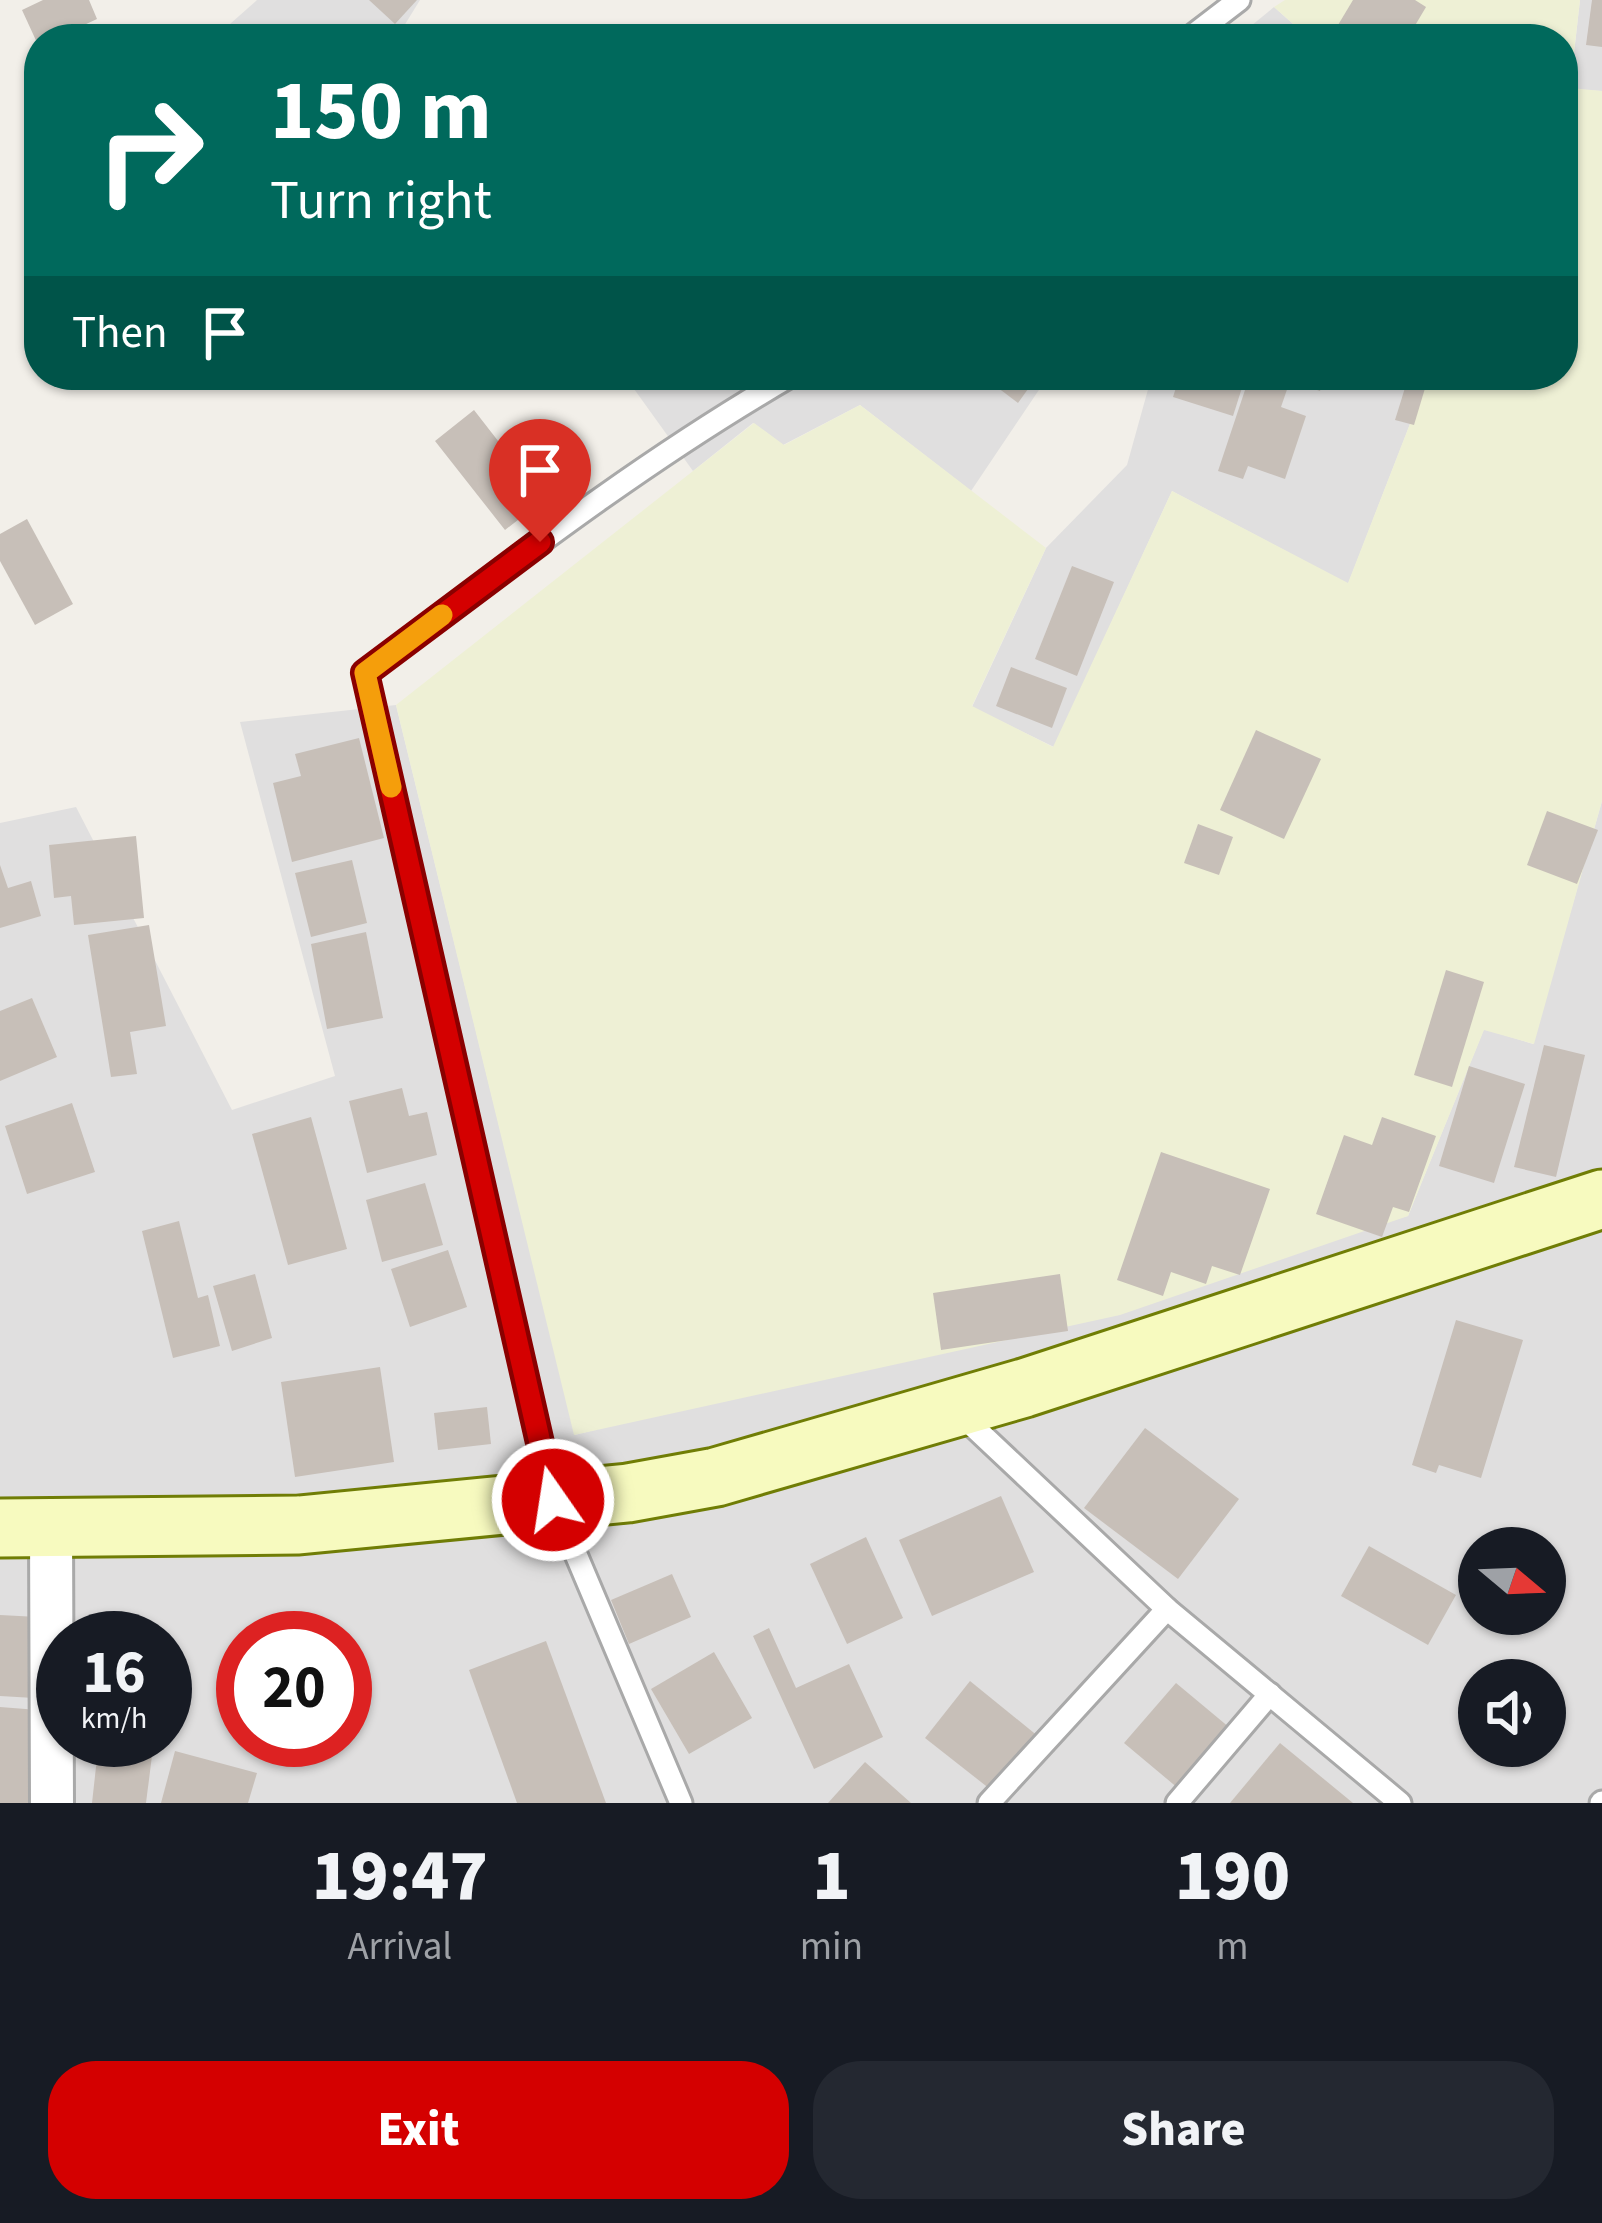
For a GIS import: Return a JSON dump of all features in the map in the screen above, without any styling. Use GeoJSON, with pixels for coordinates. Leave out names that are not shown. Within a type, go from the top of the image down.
{"type":"FeatureCollection","features":[{"type":"Feature","properties":{"kind":"street"},"geometry":{"type":"LineString","coordinates":[[52,1803],[26,1528],[299,1525],[553,1500],[716,1477],[954,1409],[1602,1199]]}},
{"type":"Feature","properties":{"kind":"lane"},"geometry":{"type":"LineString","coordinates":[[1208,24],[1239,0]]}},
{"type":"Feature","properties":{"kind":"lane"},"geometry":{"type":"LineString","coordinates":[[681,1803],[553,1500],[365,673],[575,516],[765,390]]}},
{"type":"Feature","properties":{"kind":"lane"},"geometry":{"type":"LineString","coordinates":[[954,1409],[1168,1609],[1397,1802]]}},
{"type":"Feature","properties":{"kind":"lane"},"geometry":{"type":"LineString","coordinates":[[989,1803],[1168,1609]]}},
{"type":"Feature","properties":{"kind":"lane"},"geometry":{"type":"LineString","coordinates":[[1177,1803],[1270,1694]]}},
{"type":"Feature","properties":{"kind":"shaded area"},"geometry":{"type":"Polygon","coordinates":[[[257,0],[420,0],[405,24],[230,24],[257,0]]]}},
{"type":"Feature","properties":{"kind":"shaded area"},"geometry":{"type":"Polygon","coordinates":[[[1580,0],[1602,0],[1602,91],[1578,90],[1580,0]]]}},
{"type":"Feature","properties":{"kind":"shaded area"},"geometry":{"type":"Polygon","coordinates":[[[1274,7],[1293,24],[1253,24],[1274,7]]]}},
{"type":"Feature","properties":{"kind":"shaded area"},"geometry":{"type":"Polygon","coordinates":[[[635,390],[1039,390],[971,491],[860,405],[783,445],[753,423],[693,471],[635,390]]]}},
{"type":"Feature","properties":{"kind":"shaded area"},"geometry":{"type":"Polygon","coordinates":[[[1148,390],[1423,390],[1348,584],[1172,491],[1054,747],[972,707],[1046,548],[1127,465],[1148,390]]]}},
{"type":"Feature","properties":{"kind":"shaded area"},"geometry":{"type":"Polygon","coordinates":[[[396,705],[575,1435],[1408,1216],[1484,1029],[1533,1044],[1602,801],[1602,1803],[0,1803],[0,823],[76,807],[232,1110],[335,1076],[240,722],[396,705]]]}},
{"type":"Feature","properties":{"kind":"green space"},"geometry":{"type":"Polygon","coordinates":[[[1285,0],[1580,0],[1577,24],[1293,24],[1274,7],[1285,0]]]}},
{"type":"Feature","properties":{"kind":"green space"},"geometry":{"type":"Polygon","coordinates":[[[1578,89],[1602,91],[1602,801],[1534,1044],[1484,1030],[1408,1216],[1120,1315],[574,1435],[396,705],[754,423],[784,445],[860,405],[1046,548],[972,706],[1053,747],[1172,491],[1348,583],[1423,390],[1578,390],[1578,89]]]}},
{"type":"Feature","properties":{"kind":"building"},"geometry":{"type":"Polygon","coordinates":[[[43,0],[89,0],[97,19],[86,24],[28,24],[22,10],[43,0]]]}},
{"type":"Feature","properties":{"kind":"building"},"geometry":{"type":"Polygon","coordinates":[[[369,0],[417,0],[395,24],[369,0]]]}},
{"type":"Feature","properties":{"kind":"building"},"geometry":{"type":"Polygon","coordinates":[[[1353,0],[1415,0],[1426,7],[1416,24],[1339,24],[1353,0]]]}},
{"type":"Feature","properties":{"kind":"building"},"geometry":{"type":"Polygon","coordinates":[[[1592,0],[1602,0],[1602,47],[1586,45],[1592,0]]]}},
{"type":"Feature","properties":{"kind":"building"},"geometry":{"type":"Polygon","coordinates":[[[1001,390],[1027,390],[1018,403],[1001,390]]]}},
{"type":"Feature","properties":{"kind":"building"},"geometry":{"type":"Polygon","coordinates":[[[1175,390],[1241,390],[1233,416],[1173,397],[1175,390]]]}},
{"type":"Feature","properties":{"kind":"building"},"geometry":{"type":"Polygon","coordinates":[[[1245,390],[1287,390],[1281,407],[1306,416],[1285,479],[1248,466],[1243,479],[1218,471],[1245,390]]]}},
{"type":"Feature","properties":{"kind":"building"},"geometry":{"type":"Polygon","coordinates":[[[1404,390],[1424,390],[1414,425],[1395,420],[1404,390]]]}},
{"type":"Feature","properties":{"kind":"building"},"geometry":{"type":"Polygon","coordinates":[[[474,410],[509,455],[518,448],[559,501],[539,517],[532,509],[505,530],[435,441],[474,410]]]}},
{"type":"Feature","properties":{"kind":"building"},"geometry":{"type":"Polygon","coordinates":[[[27,519],[73,604],[35,625],[0,561],[0,534],[27,519]]]}},
{"type":"Feature","properties":{"kind":"building"},"geometry":{"type":"Polygon","coordinates":[[[1072,566],[1114,582],[1077,676],[1035,659],[1072,566]]]}},
{"type":"Feature","properties":{"kind":"building"},"geometry":{"type":"Polygon","coordinates":[[[1011,667],[1067,688],[1052,728],[996,706],[1011,667]]]}},
{"type":"Feature","properties":{"kind":"building"},"geometry":{"type":"Polygon","coordinates":[[[1256,730],[1321,759],[1284,839],[1220,810],[1256,730]]]}},
{"type":"Feature","properties":{"kind":"building"},"geometry":{"type":"Polygon","coordinates":[[[359,738],[384,838],[292,862],[273,783],[301,776],[295,754],[359,738]]]}},
{"type":"Feature","properties":{"kind":"building"},"geometry":{"type":"Polygon","coordinates":[[[1547,811],[1598,830],[1577,884],[1527,865],[1547,811]]]}},
{"type":"Feature","properties":{"kind":"building"},"geometry":{"type":"Polygon","coordinates":[[[1198,824],[1233,837],[1219,875],[1184,863],[1198,824]]]}},
{"type":"Feature","properties":{"kind":"building"},"geometry":{"type":"Polygon","coordinates":[[[136,836],[144,918],[74,925],[71,896],[54,898],[49,845],[136,836]]]}},
{"type":"Feature","properties":{"kind":"building"},"geometry":{"type":"Polygon","coordinates":[[[352,860],[367,923],[311,937],[295,873],[352,860]]]}},
{"type":"Feature","properties":{"kind":"building"},"geometry":{"type":"Polygon","coordinates":[[[0,865],[8,888],[31,881],[41,916],[0,928],[0,865]]]}},
{"type":"Feature","properties":{"kind":"building"},"geometry":{"type":"Polygon","coordinates":[[[149,925],[166,1026],[130,1032],[137,1074],[111,1077],[88,935],[149,925]]]}},
{"type":"Feature","properties":{"kind":"building"},"geometry":{"type":"Polygon","coordinates":[[[366,932],[383,1018],[327,1029],[311,944],[366,932]]]}},
{"type":"Feature","properties":{"kind":"building"},"geometry":{"type":"Polygon","coordinates":[[[1446,970],[1484,982],[1452,1087],[1414,1075],[1446,970]]]}},
{"type":"Feature","properties":{"kind":"building"},"geometry":{"type":"Polygon","coordinates":[[[32,998],[57,1057],[0,1081],[0,1011],[32,998]]]}},
{"type":"Feature","properties":{"kind":"building"},"geometry":{"type":"Polygon","coordinates":[[[1544,1045],[1585,1055],[1556,1177],[1514,1167],[1544,1045]]]}},
{"type":"Feature","properties":{"kind":"building"},"geometry":{"type":"Polygon","coordinates":[[[1469,1066],[1525,1084],[1494,1183],[1439,1166],[1469,1066]]]}},
{"type":"Feature","properties":{"kind":"building"},"geometry":{"type":"Polygon","coordinates":[[[402,1088],[409,1116],[427,1112],[437,1155],[367,1173],[349,1101],[402,1088]]]}},
{"type":"Feature","properties":{"kind":"building"},"geometry":{"type":"Polygon","coordinates":[[[72,1103],[95,1172],[27,1194],[5,1126],[72,1103]]]}},
{"type":"Feature","properties":{"kind":"building"},"geometry":{"type":"Polygon","coordinates":[[[311,1117],[347,1249],[288,1265],[252,1134],[311,1117]]]}},
{"type":"Feature","properties":{"kind":"building"},"geometry":{"type":"Polygon","coordinates":[[[1382,1117],[1436,1136],[1409,1212],[1393,1207],[1382,1237],[1316,1214],[1344,1135],[1372,1145],[1382,1117]]]}},
{"type":"Feature","properties":{"kind":"building"},"geometry":{"type":"Polygon","coordinates":[[[1161,1152],[1270,1189],[1240,1275],[1212,1266],[1206,1284],[1171,1272],[1163,1296],[1117,1280],[1161,1152]]]}},
{"type":"Feature","properties":{"kind":"building"},"geometry":{"type":"Polygon","coordinates":[[[425,1183],[443,1245],[382,1262],[366,1200],[425,1183]]]}},
{"type":"Feature","properties":{"kind":"building"},"geometry":{"type":"Polygon","coordinates":[[[179,1221],[198,1298],[208,1295],[220,1346],[173,1358],[142,1231],[179,1221]]]}},
{"type":"Feature","properties":{"kind":"building"},"geometry":{"type":"Polygon","coordinates":[[[448,1250],[467,1307],[410,1327],[391,1269],[448,1250]]]}},
{"type":"Feature","properties":{"kind":"building"},"geometry":{"type":"Polygon","coordinates":[[[255,1274],[272,1338],[232,1351],[213,1286],[255,1274]]]}},
{"type":"Feature","properties":{"kind":"building"},"geometry":{"type":"Polygon","coordinates":[[[1060,1274],[1068,1331],[941,1350],[933,1293],[1060,1274]]]}},
{"type":"Feature","properties":{"kind":"building"},"geometry":{"type":"Polygon","coordinates":[[[1456,1320],[1523,1340],[1481,1478],[1439,1465],[1436,1473],[1412,1465],[1456,1320]]]}},
{"type":"Feature","properties":{"kind":"building"},"geometry":{"type":"Polygon","coordinates":[[[380,1367],[394,1462],[295,1477],[281,1382],[380,1367]]]}},
{"type":"Feature","properties":{"kind":"building"},"geometry":{"type":"Polygon","coordinates":[[[487,1407],[491,1444],[438,1450],[434,1413],[487,1407]]]}},
{"type":"Feature","properties":{"kind":"building"},"geometry":{"type":"Polygon","coordinates":[[[1145,1428],[1239,1499],[1178,1579],[1084,1508],[1145,1428]]]}},
{"type":"Feature","properties":{"kind":"building"},"geometry":{"type":"Polygon","coordinates":[[[1001,1496],[1034,1572],[932,1616],[899,1540],[1001,1496]]]}},
{"type":"Feature","properties":{"kind":"building"},"geometry":{"type":"Polygon","coordinates":[[[866,1537],[903,1618],[847,1644],[810,1564],[866,1537]]]}},
{"type":"Feature","properties":{"kind":"building"},"geometry":{"type":"Polygon","coordinates":[[[1369,1546],[1456,1595],[1428,1645],[1341,1596],[1369,1546]]]}},
{"type":"Feature","properties":{"kind":"building"},"geometry":{"type":"Polygon","coordinates":[[[672,1574],[691,1617],[629,1644],[611,1600],[672,1574]]]}},
{"type":"Feature","properties":{"kind":"building"},"geometry":{"type":"Polygon","coordinates":[[[0,1615],[36,1617],[34,1698],[0,1696],[0,1615]]]}},
{"type":"Feature","properties":{"kind":"building"},"geometry":{"type":"Polygon","coordinates":[[[769,1628],[796,1688],[849,1664],[883,1737],[814,1769],[753,1636],[769,1628]]]}},
{"type":"Feature","properties":{"kind":"building"},"geometry":{"type":"Polygon","coordinates":[[[546,1641],[606,1803],[517,1803],[469,1670],[546,1641]]]}},
{"type":"Feature","properties":{"kind":"building"},"geometry":{"type":"Polygon","coordinates":[[[714,1652],[752,1718],[689,1754],[651,1689],[714,1652]]]}},
{"type":"Feature","properties":{"kind":"building"},"geometry":{"type":"Polygon","coordinates":[[[970,1681],[1039,1737],[995,1793],[925,1738],[970,1681]]]}},
{"type":"Feature","properties":{"kind":"building"},"geometry":{"type":"Polygon","coordinates":[[[1176,1683],[1230,1728],[1179,1789],[1124,1743],[1176,1683]]]}},
{"type":"Feature","properties":{"kind":"building"},"geometry":{"type":"Polygon","coordinates":[[[0,1707],[36,1710],[31,1803],[0,1803],[0,1707]]]}},
{"type":"Feature","properties":{"kind":"building"},"geometry":{"type":"Polygon","coordinates":[[[1280,1743],[1353,1803],[1230,1803],[1280,1743]]]}},
{"type":"Feature","properties":{"kind":"building"},"geometry":{"type":"Polygon","coordinates":[[[192,1756],[216,1762],[216,1767],[257,1773],[248,1803],[161,1803],[171,1767],[192,1767],[192,1756]]]}},
{"type":"Feature","properties":{"kind":"building"},"geometry":{"type":"Polygon","coordinates":[[[865,1762],[911,1803],[828,1803],[865,1762]]]}},
{"type":"Feature","properties":{"kind":"building"},"geometry":{"type":"Polygon","coordinates":[[[96,1767],[151,1767],[146,1803],[92,1803],[96,1767]]]}},
{"type":"Feature","properties":{"kind":"slow traffic"},"geometry":{"type":"LineString","coordinates":[[391,787],[365,673],[442,615]]}},
{"type":"Feature","properties":{"kind":"route"},"geometry":{"type":"LineString","coordinates":[[540,542],[365,673],[553,1500]]}}]}
